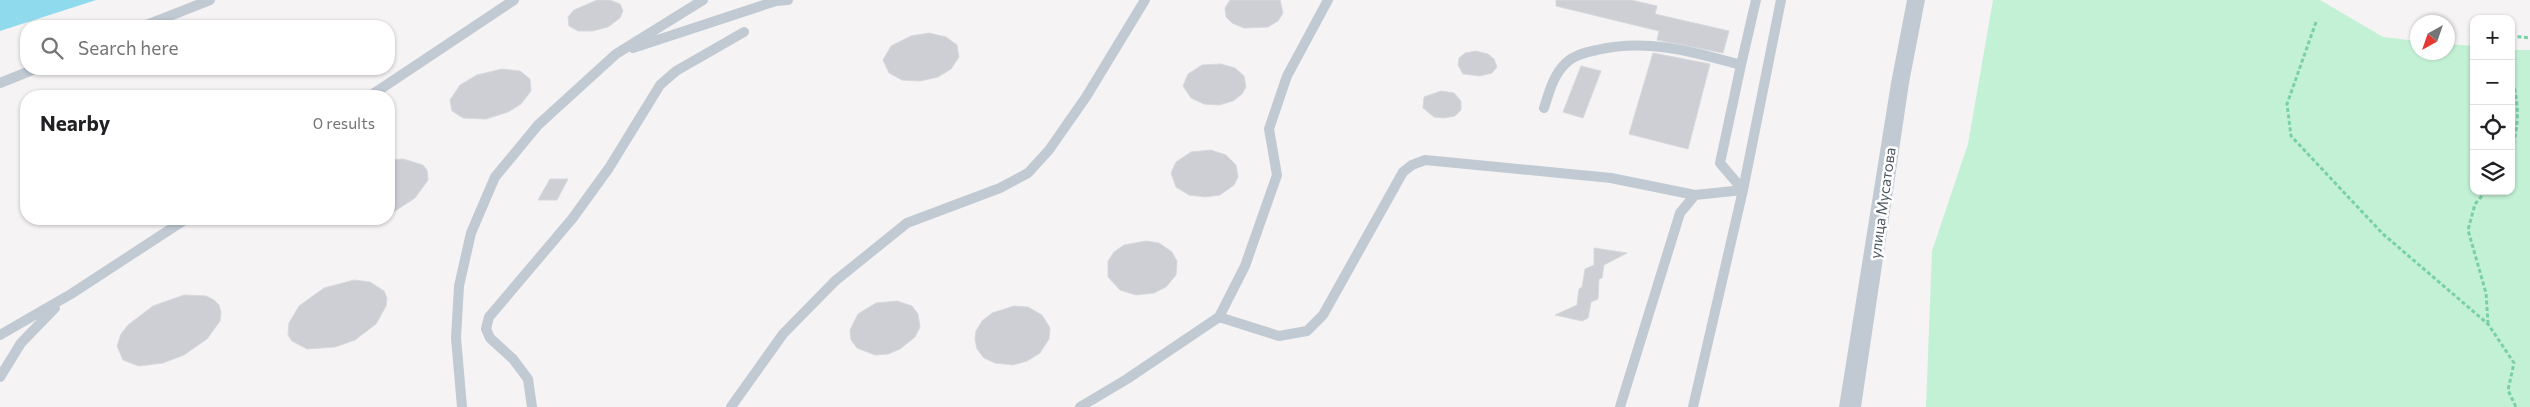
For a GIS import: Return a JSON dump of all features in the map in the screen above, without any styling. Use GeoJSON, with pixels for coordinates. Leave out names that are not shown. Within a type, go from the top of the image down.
{"type":"FeatureCollection","features":[{"type":"Feature","properties":{"kind":"street","name":"улица Мусатова"},"geometry":{"type":"LineString","coordinates":[[1850,407],[1900,83],[1916,0]]}},
{"type":"Feature","properties":{"kind":"lane"},"geometry":{"type":"LineString","coordinates":[[159,20],[210,0]]}},
{"type":"Feature","properties":{"kind":"lane"},"geometry":{"type":"LineString","coordinates":[[379,90],[514,0]]}},
{"type":"Feature","properties":{"kind":"lane"},"geometry":{"type":"LineString","coordinates":[[462,407],[456,338],[460,286],[471,233],[494,177],[538,125],[616,54],[703,0]]}},
{"type":"Feature","properties":{"kind":"lane"},"geometry":{"type":"LineString","coordinates":[[616,54],[777,1],[788,0]]}},
{"type":"Feature","properties":{"kind":"lane"},"geometry":{"type":"LineString","coordinates":[[731,407],[784,334],[835,281],[907,223],[1000,188],[1028,174],[1049,150],[1086,97],[1145,0]]}},
{"type":"Feature","properties":{"kind":"lane"},"geometry":{"type":"LineString","coordinates":[[1080,407],[1128,379],[1219,317],[1245,266],[1277,175],[1269,129],[1287,76],[1328,0]]}},
{"type":"Feature","properties":{"kind":"lane"},"geometry":{"type":"LineString","coordinates":[[1743,190],[1720,163],[1756,0]]}},
{"type":"Feature","properties":{"kind":"lane"},"geometry":{"type":"LineString","coordinates":[[1693,407],[1743,190],[1781,0]]}},
{"type":"Feature","properties":{"kind":"lane"},"geometry":{"type":"LineString","coordinates":[[532,407],[528,379],[513,359],[490,338],[486,329],[489,317],[572,219],[613,162],[660,85],[676,71],[744,32]]}},
{"type":"Feature","properties":{"kind":"lane"},"geometry":{"type":"LineString","coordinates":[[1544,108],[1562,67],[1572,57],[1612,45],[1636,43],[1671,46],[1741,65]]}},
{"type":"Feature","properties":{"kind":"lane"},"geometry":{"type":"LineString","coordinates":[[0,83],[20,75]]}},
{"type":"Feature","properties":{"kind":"lane"},"geometry":{"type":"LineString","coordinates":[[1219,317],[1279,336],[1307,331],[1323,316],[1402,172],[1412,165],[1425,160],[1611,178],[1695,195],[1743,190]]}},
{"type":"Feature","properties":{"kind":"lane"},"geometry":{"type":"LineString","coordinates":[[1620,407],[1680,213],[1695,195]]}},
{"type":"Feature","properties":{"kind":"lane"},"geometry":{"type":"LineString","coordinates":[[0,334],[71,294],[177,225]]}},
{"type":"Feature","properties":{"kind":"lane"},"geometry":{"type":"LineString","coordinates":[[0,377],[21,343],[43,318],[71,294]]}},
{"type":"Feature","properties":{"kind":"path"},"geometry":{"type":"LineString","coordinates":[[2316,22],[2287,104],[2291,136],[2383,234],[2488,324],[2514,362],[2508,390],[2516,407]]}},
{"type":"Feature","properties":{"kind":"path"},"geometry":{"type":"LineString","coordinates":[[2515,36],[2530,38]]}},
{"type":"Feature","properties":{"kind":"path"},"geometry":{"type":"LineString","coordinates":[[2515,87],[2519,98],[2515,140]]}},
{"type":"Feature","properties":{"kind":"path"},"geometry":{"type":"LineString","coordinates":[[2483,195],[2475,204],[2468,230],[2486,293],[2488,324]]}},
{"type":"Feature","properties":{"kind":"green space"},"geometry":{"type":"Polygon","coordinates":[[[1993,0],[2320,0],[2383,37],[2410,40],[2410,60],[2455,60],[2455,45],[2470,46],[2470,195],[2515,195],[2515,50],[2530,50],[2530,407],[1926,407],[1932,251],[1968,144],[1993,0]]]}},
{"type":"Feature","properties":{"kind":"water"},"geometry":{"type":"Polygon","coordinates":[[[0,0],[96,0],[34,20],[20,20],[20,25],[0,31],[0,0]]]}},
{"type":"Feature","properties":{"kind":"building"},"geometry":{"type":"Polygon","coordinates":[[[597,0],[610,0],[620,4],[623,11],[620,18],[608,27],[593,31],[578,31],[569,26],[568,17],[574,10],[597,0]]]}},
{"type":"Feature","properties":{"kind":"building"},"geometry":{"type":"Polygon","coordinates":[[[1230,0],[1280,0],[1283,13],[1278,21],[1268,27],[1244,28],[1232,23],[1226,17],[1225,8],[1230,0]]]}},
{"type":"Feature","properties":{"kind":"building"},"geometry":{"type":"Polygon","coordinates":[[[1556,0],[1631,0],[1657,6],[1655,14],[1729,31],[1723,53],[1657,40],[1659,31],[1556,6],[1556,0]]]}},
{"type":"Feature","properties":{"kind":"building"},"geometry":{"type":"Polygon","coordinates":[[[929,33],[946,37],[957,45],[959,57],[951,69],[938,77],[920,81],[902,80],[889,73],[883,60],[891,46],[911,36],[929,33]]]}},
{"type":"Feature","properties":{"kind":"building"},"geometry":{"type":"Polygon","coordinates":[[[1476,51],[1488,54],[1494,59],[1497,67],[1492,73],[1480,76],[1463,74],[1458,65],[1459,58],[1465,53],[1476,51]]]}},
{"type":"Feature","properties":{"kind":"building"},"geometry":{"type":"Polygon","coordinates":[[[1653,53],[1710,64],[1688,149],[1629,134],[1653,53]]]}},
{"type":"Feature","properties":{"kind":"building"},"geometry":{"type":"Polygon","coordinates":[[[1221,64],[1235,68],[1244,76],[1246,87],[1242,94],[1233,101],[1219,105],[1204,104],[1191,98],[1183,86],[1188,74],[1202,65],[1221,64]]]}},
{"type":"Feature","properties":{"kind":"building"},"geometry":{"type":"Polygon","coordinates":[[[1581,66],[1601,71],[1583,118],[1563,112],[1581,66]]]}},
{"type":"Feature","properties":{"kind":"building"},"geometry":{"type":"Polygon","coordinates":[[[502,69],[520,71],[530,79],[531,91],[521,104],[508,112],[486,119],[463,118],[452,111],[450,100],[460,85],[477,75],[502,69]]]}},
{"type":"Feature","properties":{"kind":"building"},"geometry":{"type":"Polygon","coordinates":[[[1441,91],[1454,93],[1461,101],[1461,110],[1455,116],[1434,117],[1423,108],[1424,97],[1441,91]]]}},
{"type":"Feature","properties":{"kind":"building"},"geometry":{"type":"Polygon","coordinates":[[[1211,150],[1226,155],[1236,165],[1238,177],[1234,185],[1220,195],[1205,197],[1189,195],[1176,187],[1171,173],[1176,162],[1191,152],[1211,150]]]}},
{"type":"Feature","properties":{"kind":"building"},"geometry":{"type":"Polygon","coordinates":[[[403,159],[423,165],[427,170],[428,180],[415,198],[395,211],[395,160],[403,159]]]}},
{"type":"Feature","properties":{"kind":"building"},"geometry":{"type":"Polygon","coordinates":[[[550,179],[568,179],[557,200],[538,200],[550,179]]]}},
{"type":"Feature","properties":{"kind":"building"},"geometry":{"type":"Polygon","coordinates":[[[1146,241],[1159,243],[1172,252],[1177,261],[1176,275],[1166,287],[1154,293],[1136,295],[1120,290],[1108,277],[1108,261],[1114,252],[1124,245],[1146,241]]]}},
{"type":"Feature","properties":{"kind":"building"},"geometry":{"type":"Polygon","coordinates":[[[1594,248],[1627,253],[1604,265],[1602,278],[1599,279],[1598,299],[1591,302],[1588,318],[1582,321],[1555,315],[1577,305],[1579,289],[1582,287],[1585,269],[1594,265],[1594,248]]]}},
{"type":"Feature","properties":{"kind":"building"},"geometry":{"type":"Polygon","coordinates":[[[354,280],[370,282],[384,291],[387,298],[386,306],[376,324],[355,340],[335,347],[307,349],[292,341],[288,335],[289,323],[299,306],[324,288],[354,280]]]}},
{"type":"Feature","properties":{"kind":"building"},"geometry":{"type":"Polygon","coordinates":[[[184,295],[206,296],[219,305],[221,312],[220,321],[207,339],[184,355],[163,363],[139,366],[123,360],[117,346],[121,334],[128,325],[153,306],[184,295]]]}},
{"type":"Feature","properties":{"kind":"building"},"geometry":{"type":"Polygon","coordinates":[[[897,301],[912,306],[918,314],[920,327],[915,337],[900,349],[888,354],[875,355],[857,348],[851,340],[850,330],[858,314],[876,303],[897,301]]]}},
{"type":"Feature","properties":{"kind":"building"},"geometry":{"type":"Polygon","coordinates":[[[1014,306],[1028,307],[1042,315],[1050,328],[1049,339],[1040,353],[1027,361],[1013,365],[995,363],[984,358],[977,349],[976,331],[982,321],[992,313],[1014,306]]]}}]}
